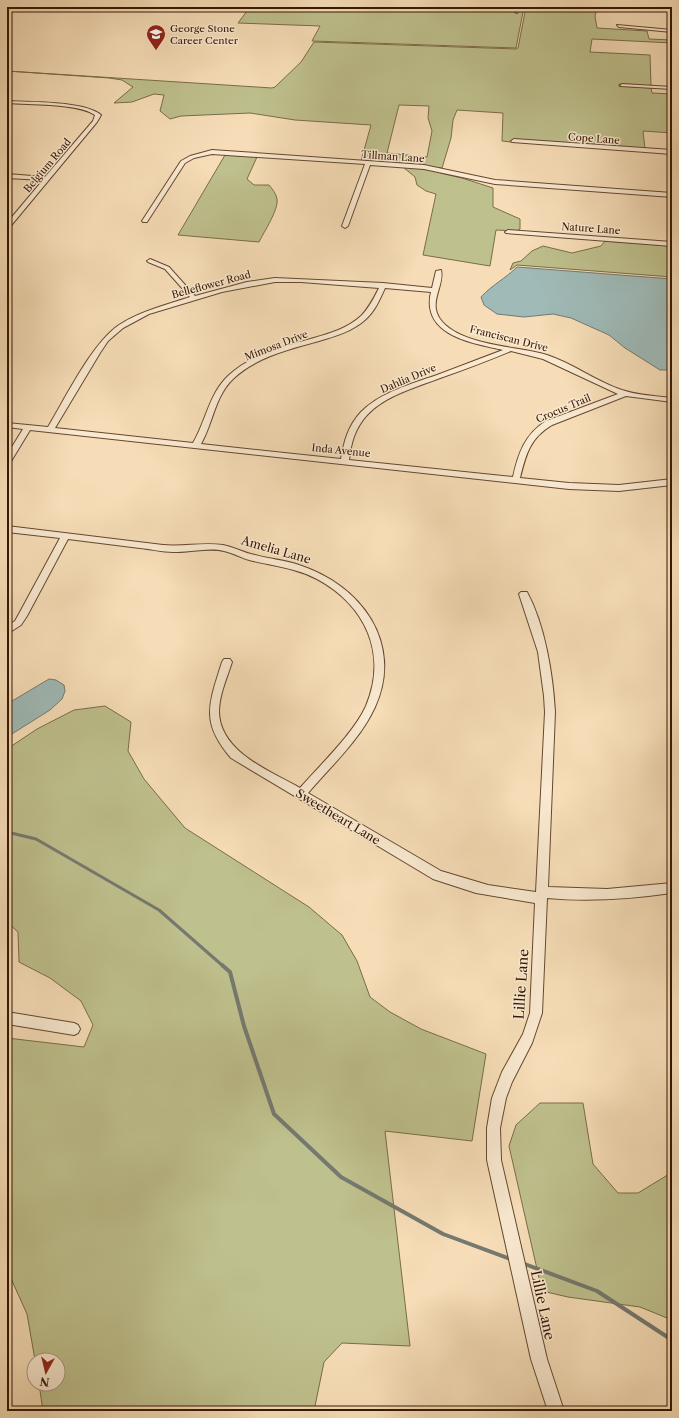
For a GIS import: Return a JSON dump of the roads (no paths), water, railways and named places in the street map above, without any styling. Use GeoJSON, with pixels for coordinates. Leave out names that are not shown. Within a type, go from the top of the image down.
{"type":"FeatureCollection","features":[{"type":"Feature","properties":{"kind":"street"},"geometry":{"type":"LineString","coordinates":[[517,12],[519,7]]}},
{"type":"Feature","properties":{"kind":"street"},"geometry":{"type":"LineString","coordinates":[[619,26],[672,31]]}},
{"type":"Feature","properties":{"kind":"street"},"geometry":{"type":"LineString","coordinates":[[622,85],[672,88]]}},
{"type":"Feature","properties":{"kind":"street","name":"Belgium Road"},"geometry":{"type":"LineString","coordinates":[[7,102],[76,107],[93,110],[97,113],[95,121],[7,227]]}},
{"type":"Feature","properties":{"kind":"street","name":"Cope Lane"},"geometry":{"type":"LineString","coordinates":[[514,141],[672,152]]}},
{"type":"Feature","properties":{"kind":"street","name":"Tillman Lane"},"geometry":{"type":"LineString","coordinates":[[145,221],[183,162],[196,155],[216,152],[435,168],[495,182],[672,195]]}},
{"type":"Feature","properties":{"kind":"street"},"geometry":{"type":"LineString","coordinates":[[345,226],[368,163]]}},
{"type":"Feature","properties":{"kind":"street"},"geometry":{"type":"LineString","coordinates":[[7,176],[47,179]]}},
{"type":"Feature","properties":{"kind":"street","name":"Nature Lane"},"geometry":{"type":"LineString","coordinates":[[508,232],[672,244]]}},
{"type":"Feature","properties":{"kind":"street"},"geometry":{"type":"LineString","coordinates":[[150,261],[167,268],[194,298]]}},
{"type":"Feature","properties":{"kind":"street","name":"Franciscan Drive"},"geometry":{"type":"LineString","coordinates":[[439,272],[433,295],[432,308],[436,319],[441,325],[454,333],[473,341],[554,360],[615,390],[672,400]]}},
{"type":"Feature","properties":{"kind":"street","name":"Belleflower Road"},"geometry":{"type":"LineString","coordinates":[[50,430],[97,352],[111,335],[121,326],[140,316],[194,298],[234,287],[275,280],[301,280],[383,285],[435,290]]}},
{"type":"Feature","properties":{"kind":"street","name":"Mimosa Drive"},"geometry":{"type":"LineString","coordinates":[[196,445],[206,427],[215,400],[231,376],[253,362],[352,327],[368,314],[378,298],[383,285]]}},
{"type":"Feature","properties":{"kind":"street","name":"Dahlia Drive"},"geometry":{"type":"LineString","coordinates":[[345,461],[348,441],[354,426],[366,412],[383,398],[512,349]]}},
{"type":"Feature","properties":{"kind":"street","name":"Crocus Trail"},"geometry":{"type":"LineString","coordinates":[[516,480],[521,459],[528,442],[538,429],[549,423],[626,393]]}},
{"type":"Feature","properties":{"kind":"street","name":"Inda Avenue"},"geometry":{"type":"LineString","coordinates":[[7,425],[569,486],[614,488],[642,487],[672,482]]}},
{"type":"Feature","properties":{"kind":"street"},"geometry":{"type":"LineString","coordinates":[[7,461],[28,427]]}},
{"type":"Feature","properties":{"kind":"street","name":"Amelia Lane"},"geometry":{"type":"LineString","coordinates":[[7,529],[173,549],[204,547],[224,548],[253,558],[283,563],[310,572],[332,584],[351,600],[366,618],[376,640],[380,657],[378,685],[370,707],[358,728],[300,794]]}},
{"type":"Feature","properties":{"kind":"street"},"geometry":{"type":"LineString","coordinates":[[7,630],[13,627],[24,614],[65,536]]}},
{"type":"Feature","properties":{"kind":"street","name":"Lillie Lane"},"geometry":{"type":"LineString","coordinates":[[524,594],[543,647],[550,691],[536,1013],[530,1033],[499,1095],[494,1117],[492,1137],[494,1160],[539,1360],[556,1411]]}},
{"type":"Feature","properties":{"kind":"street","name":"Sweetheart Lane"},"geometry":{"type":"LineString","coordinates":[[227,662],[214,708],[214,721],[219,737],[226,746],[241,759],[437,875],[487,892],[542,895],[604,895],[672,888]]}},
{"type":"Feature","properties":{"kind":"street"},"geometry":{"type":"LineString","coordinates":[[7,1018],[74,1030]]}},
{"type":"Feature","properties":{"kind":"water"},"geometry":{"type":"Polygon","coordinates":[[[517,267],[672,279],[672,370],[660,370],[625,348],[609,335],[571,318],[553,314],[524,317],[497,314],[484,305],[481,297],[517,267]]]}},
{"type":"Feature","properties":{"kind":"water"},"geometry":{"type":"Polygon","coordinates":[[[49,679],[56,680],[64,685],[65,691],[62,699],[50,710],[7,737],[7,704],[49,679]]]}},
{"type":"Feature","properties":{"kind":"waterway"},"geometry":{"type":"LineString","coordinates":[[7,832],[36,839],[159,910],[223,966]]}},
{"type":"Feature","properties":{"kind":"waterway"},"geometry":{"type":"LineString","coordinates":[[222,965],[230,972],[244,1026],[274,1114],[341,1177],[443,1234],[513,1260]]}},
{"type":"Feature","properties":{"kind":"waterway"},"geometry":{"type":"LineString","coordinates":[[522,1263],[597,1291],[672,1340]]}},
{"type":"Feature","properties":{"kind":"place","name":"George Stone Career Center"},"geometry":{"type":"Point","coordinates":[156,51]}}]}
